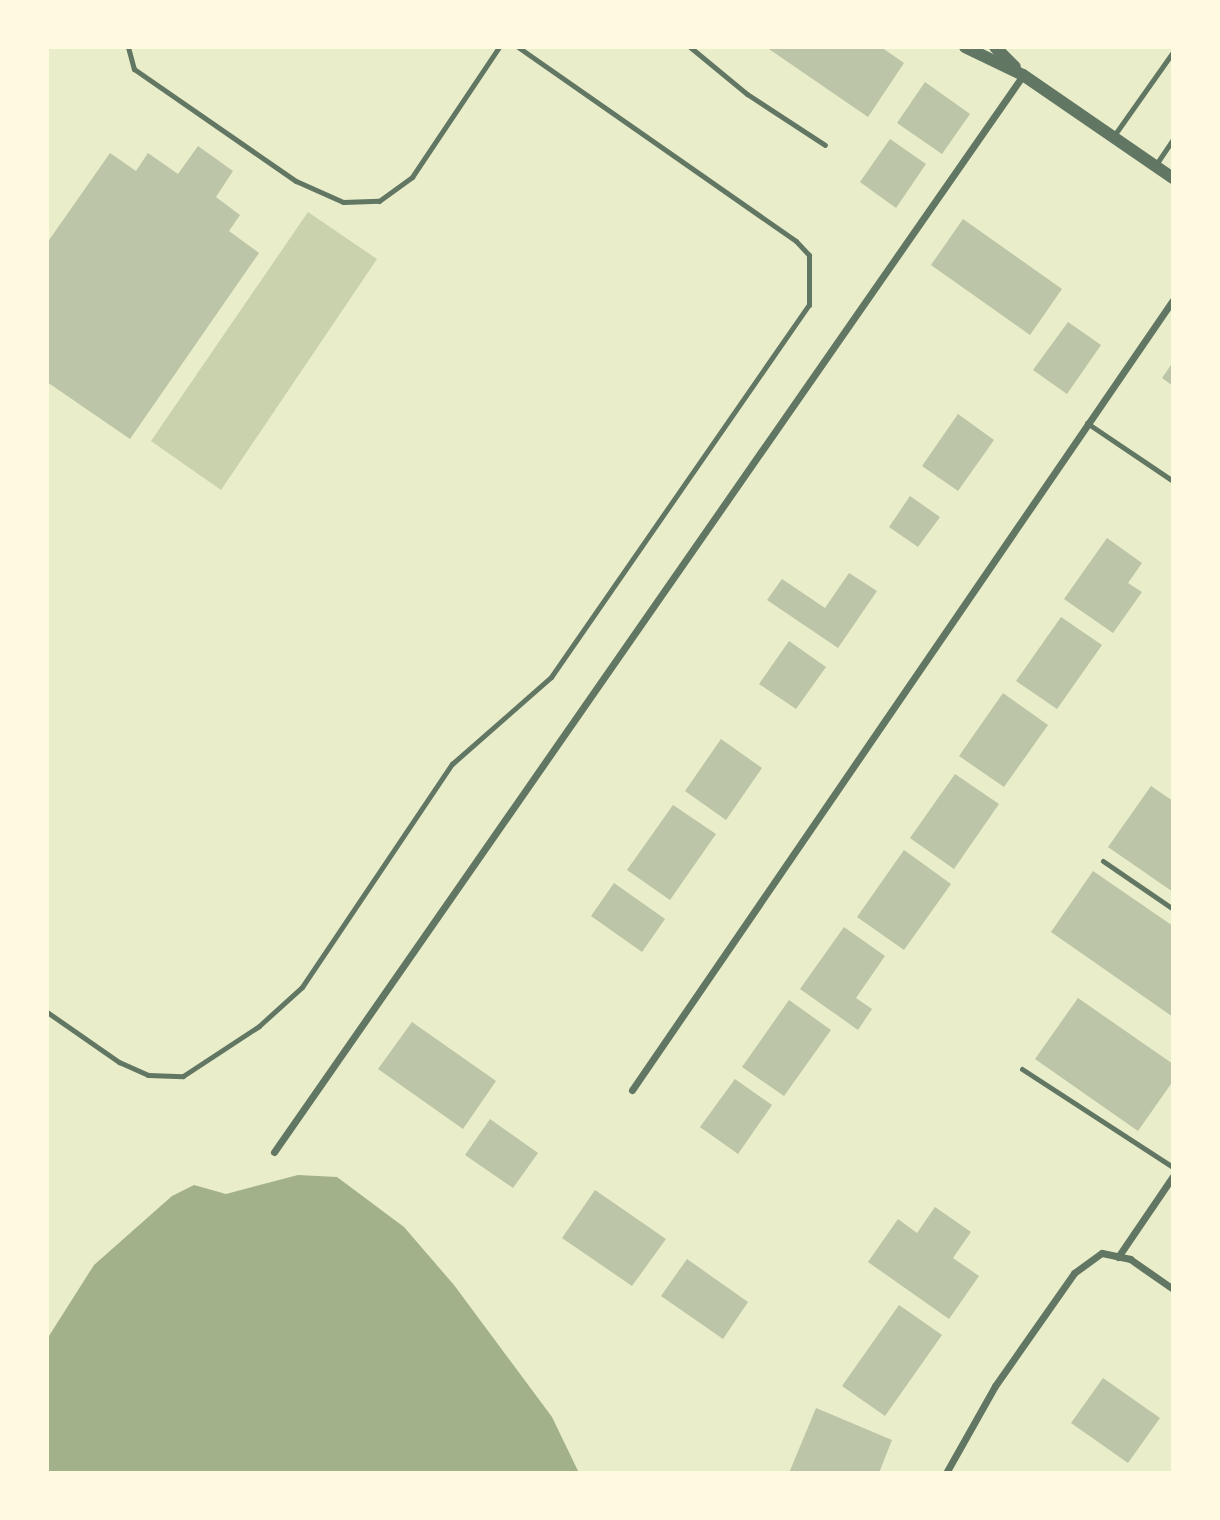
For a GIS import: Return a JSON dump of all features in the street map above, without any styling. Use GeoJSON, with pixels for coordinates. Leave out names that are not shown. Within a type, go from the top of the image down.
{"type":"FeatureCollection","features":[{"type":"Feature","properties":{"kind":"street"},"geometry":{"type":"LineString","coordinates":[[965,47],[1023,75],[1173,178]]}},
{"type":"Feature","properties":{"kind":"street"},"geometry":{"type":"LineString","coordinates":[[995,47],[1023,75]]}},
{"type":"Feature","properties":{"kind":"street"},"geometry":{"type":"LineString","coordinates":[[274,1152],[1023,75]]}},
{"type":"Feature","properties":{"kind":"street"},"geometry":{"type":"LineString","coordinates":[[632,1090],[1173,300]]}},
{"type":"Feature","properties":{"kind":"street"},"geometry":{"type":"LineString","coordinates":[[1118,1257],[1173,1176]]}},
{"type":"Feature","properties":{"kind":"street"},"geometry":{"type":"LineString","coordinates":[[946,1473],[995,1386],[1074,1273],[1101,1253],[1130,1259],[1173,1289]]}},
{"type":"Feature","properties":{"kind":"lane"},"geometry":{"type":"LineString","coordinates":[[128,47],[134,69],[296,181],[343,202],[379,201],[412,177],[499,47]]}},
{"type":"Feature","properties":{"kind":"lane"},"geometry":{"type":"LineString","coordinates":[[47,1012],[119,1062],[148,1075],[183,1076],[259,1026],[302,987],[452,764],[551,677],[809,305],[809,256],[796,241],[518,47]]}},
{"type":"Feature","properties":{"kind":"lane"},"geometry":{"type":"LineString","coordinates":[[690,47],[747,94],[825,145]]}},
{"type":"Feature","properties":{"kind":"lane"},"geometry":{"type":"LineString","coordinates":[[1113,137],[1173,52]]}},
{"type":"Feature","properties":{"kind":"lane"},"geometry":{"type":"LineString","coordinates":[[1155,166],[1173,139]]}},
{"type":"Feature","properties":{"kind":"lane"},"geometry":{"type":"LineString","coordinates":[[1087,423],[1173,481]]}},
{"type":"Feature","properties":{"kind":"lane"},"geometry":{"type":"LineString","coordinates":[[1103,861],[1173,909]]}},
{"type":"Feature","properties":{"kind":"lane"},"geometry":{"type":"LineString","coordinates":[[1022,1069],[1173,1167]]}},
{"type":"Feature","properties":{"kind":"shaded area"},"geometry":{"type":"Polygon","coordinates":[[[308,212],[377,259],[221,490],[151,441],[308,212]]]}},
{"type":"Feature","properties":{"kind":"shaded area"},"geometry":{"type":"Polygon","coordinates":[[[298,1175],[337,1177],[404,1227],[454,1285],[552,1417],[579,1473],[47,1473],[47,1339],[94,1265],[172,1196],[194,1185],[226,1194],[298,1175]]]}},
{"type":"Feature","properties":{"kind":"building"},"geometry":{"type":"Polygon","coordinates":[[[766,47],[881,47],[904,63],[868,117],[766,47]]]}},
{"type":"Feature","properties":{"kind":"building"},"geometry":{"type":"Polygon","coordinates":[[[925,82],[970,114],[942,154],[897,123],[925,82]]]}},
{"type":"Feature","properties":{"kind":"building"},"geometry":{"type":"Polygon","coordinates":[[[890,139],[926,164],[896,208],[860,182],[890,139]]]}},
{"type":"Feature","properties":{"kind":"building"},"geometry":{"type":"Polygon","coordinates":[[[198,146],[233,171],[216,197],[240,215],[229,231],[259,253],[130,439],[47,382],[47,243],[110,153],[136,171],[148,153],[178,174],[198,146]]]}},
{"type":"Feature","properties":{"kind":"building"},"geometry":{"type":"Polygon","coordinates":[[[963,219],[1062,289],[1030,335],[931,265],[963,219]]]}},
{"type":"Feature","properties":{"kind":"building"},"geometry":{"type":"Polygon","coordinates":[[[1068,322],[1101,345],[1067,394],[1033,370],[1068,322]]]}},
{"type":"Feature","properties":{"kind":"building"},"geometry":{"type":"Polygon","coordinates":[[[1173,362],[1173,386],[1162,378],[1173,362]]]}},
{"type":"Feature","properties":{"kind":"building"},"geometry":{"type":"Polygon","coordinates":[[[958,414],[994,440],[958,491],[922,466],[958,414]]]}},
{"type":"Feature","properties":{"kind":"building"},"geometry":{"type":"Polygon","coordinates":[[[910,496],[940,517],[918,547],[889,527],[910,496]]]}},
{"type":"Feature","properties":{"kind":"building"},"geometry":{"type":"Polygon","coordinates":[[[1107,538],[1142,563],[1128,583],[1142,592],[1113,633],[1064,599],[1107,538]]]}},
{"type":"Feature","properties":{"kind":"building"},"geometry":{"type":"Polygon","coordinates":[[[849,573],[877,591],[838,648],[767,600],[782,579],[825,608],[849,573]]]}},
{"type":"Feature","properties":{"kind":"building"},"geometry":{"type":"Polygon","coordinates":[[[1061,617],[1102,645],[1057,709],[1016,681],[1061,617]]]}},
{"type":"Feature","properties":{"kind":"building"},"geometry":{"type":"Polygon","coordinates":[[[789,641],[826,667],[796,709],[759,684],[789,641]]]}},
{"type":"Feature","properties":{"kind":"building"},"geometry":{"type":"Polygon","coordinates":[[[1003,693],[1048,725],[1004,787],[959,756],[1003,693]]]}},
{"type":"Feature","properties":{"kind":"building"},"geometry":{"type":"Polygon","coordinates":[[[721,739],[762,768],[726,820],[685,791],[721,739]]]}},
{"type":"Feature","properties":{"kind":"building"},"geometry":{"type":"Polygon","coordinates":[[[955,774],[999,804],[954,869],[910,838],[955,774]]]}},
{"type":"Feature","properties":{"kind":"building"},"geometry":{"type":"Polygon","coordinates":[[[1151,786],[1173,801],[1173,892],[1108,847],[1151,786]]]}},
{"type":"Feature","properties":{"kind":"building"},"geometry":{"type":"Polygon","coordinates":[[[673,805],[716,834],[670,900],[627,870],[673,805]]]}},
{"type":"Feature","properties":{"kind":"building"},"geometry":{"type":"Polygon","coordinates":[[[904,850],[951,884],[904,950],[857,917],[904,850]]]}},
{"type":"Feature","properties":{"kind":"building"},"geometry":{"type":"Polygon","coordinates":[[[1093,871],[1173,926],[1173,1017],[1051,932],[1093,871]]]}},
{"type":"Feature","properties":{"kind":"building"},"geometry":{"type":"Polygon","coordinates":[[[614,883],[665,919],[642,952],[591,916],[614,883]]]}},
{"type":"Feature","properties":{"kind":"building"},"geometry":{"type":"Polygon","coordinates":[[[844,927],[885,956],[856,998],[872,1009],[858,1030],[800,989],[844,927]]]}},
{"type":"Feature","properties":{"kind":"building"},"geometry":{"type":"Polygon","coordinates":[[[1078,998],[1173,1064],[1173,1081],[1138,1131],[1035,1059],[1078,998]]]}},
{"type":"Feature","properties":{"kind":"building"},"geometry":{"type":"Polygon","coordinates":[[[789,1000],[831,1030],[784,1096],[742,1067],[789,1000]]]}},
{"type":"Feature","properties":{"kind":"building"},"geometry":{"type":"Polygon","coordinates":[[[412,1022],[496,1081],[463,1129],[378,1069],[412,1022]]]}},
{"type":"Feature","properties":{"kind":"building"},"geometry":{"type":"Polygon","coordinates":[[[735,1079],[772,1105],[738,1154],[700,1127],[735,1079]]]}},
{"type":"Feature","properties":{"kind":"building"},"geometry":{"type":"Polygon","coordinates":[[[490,1119],[538,1153],[513,1188],[465,1155],[490,1119]]]}},
{"type":"Feature","properties":{"kind":"building"},"geometry":{"type":"Polygon","coordinates":[[[595,1190],[666,1239],[632,1286],[562,1238],[595,1190]]]}},
{"type":"Feature","properties":{"kind":"building"},"geometry":{"type":"Polygon","coordinates":[[[935,1207],[971,1232],[953,1258],[979,1276],[949,1319],[868,1262],[898,1219],[917,1233],[935,1207]]]}},
{"type":"Feature","properties":{"kind":"building"},"geometry":{"type":"Polygon","coordinates":[[[687,1259],[748,1302],[723,1339],[661,1296],[687,1259]]]}},
{"type":"Feature","properties":{"kind":"building"},"geometry":{"type":"Polygon","coordinates":[[[899,1305],[942,1335],[885,1416],[842,1386],[899,1305]]]}},
{"type":"Feature","properties":{"kind":"building"},"geometry":{"type":"Polygon","coordinates":[[[1103,1378],[1160,1418],[1128,1463],[1071,1423],[1103,1378]]]}},
{"type":"Feature","properties":{"kind":"building"},"geometry":{"type":"Polygon","coordinates":[[[816,1408],[892,1440],[879,1473],[789,1473],[816,1408]]]}}]}
